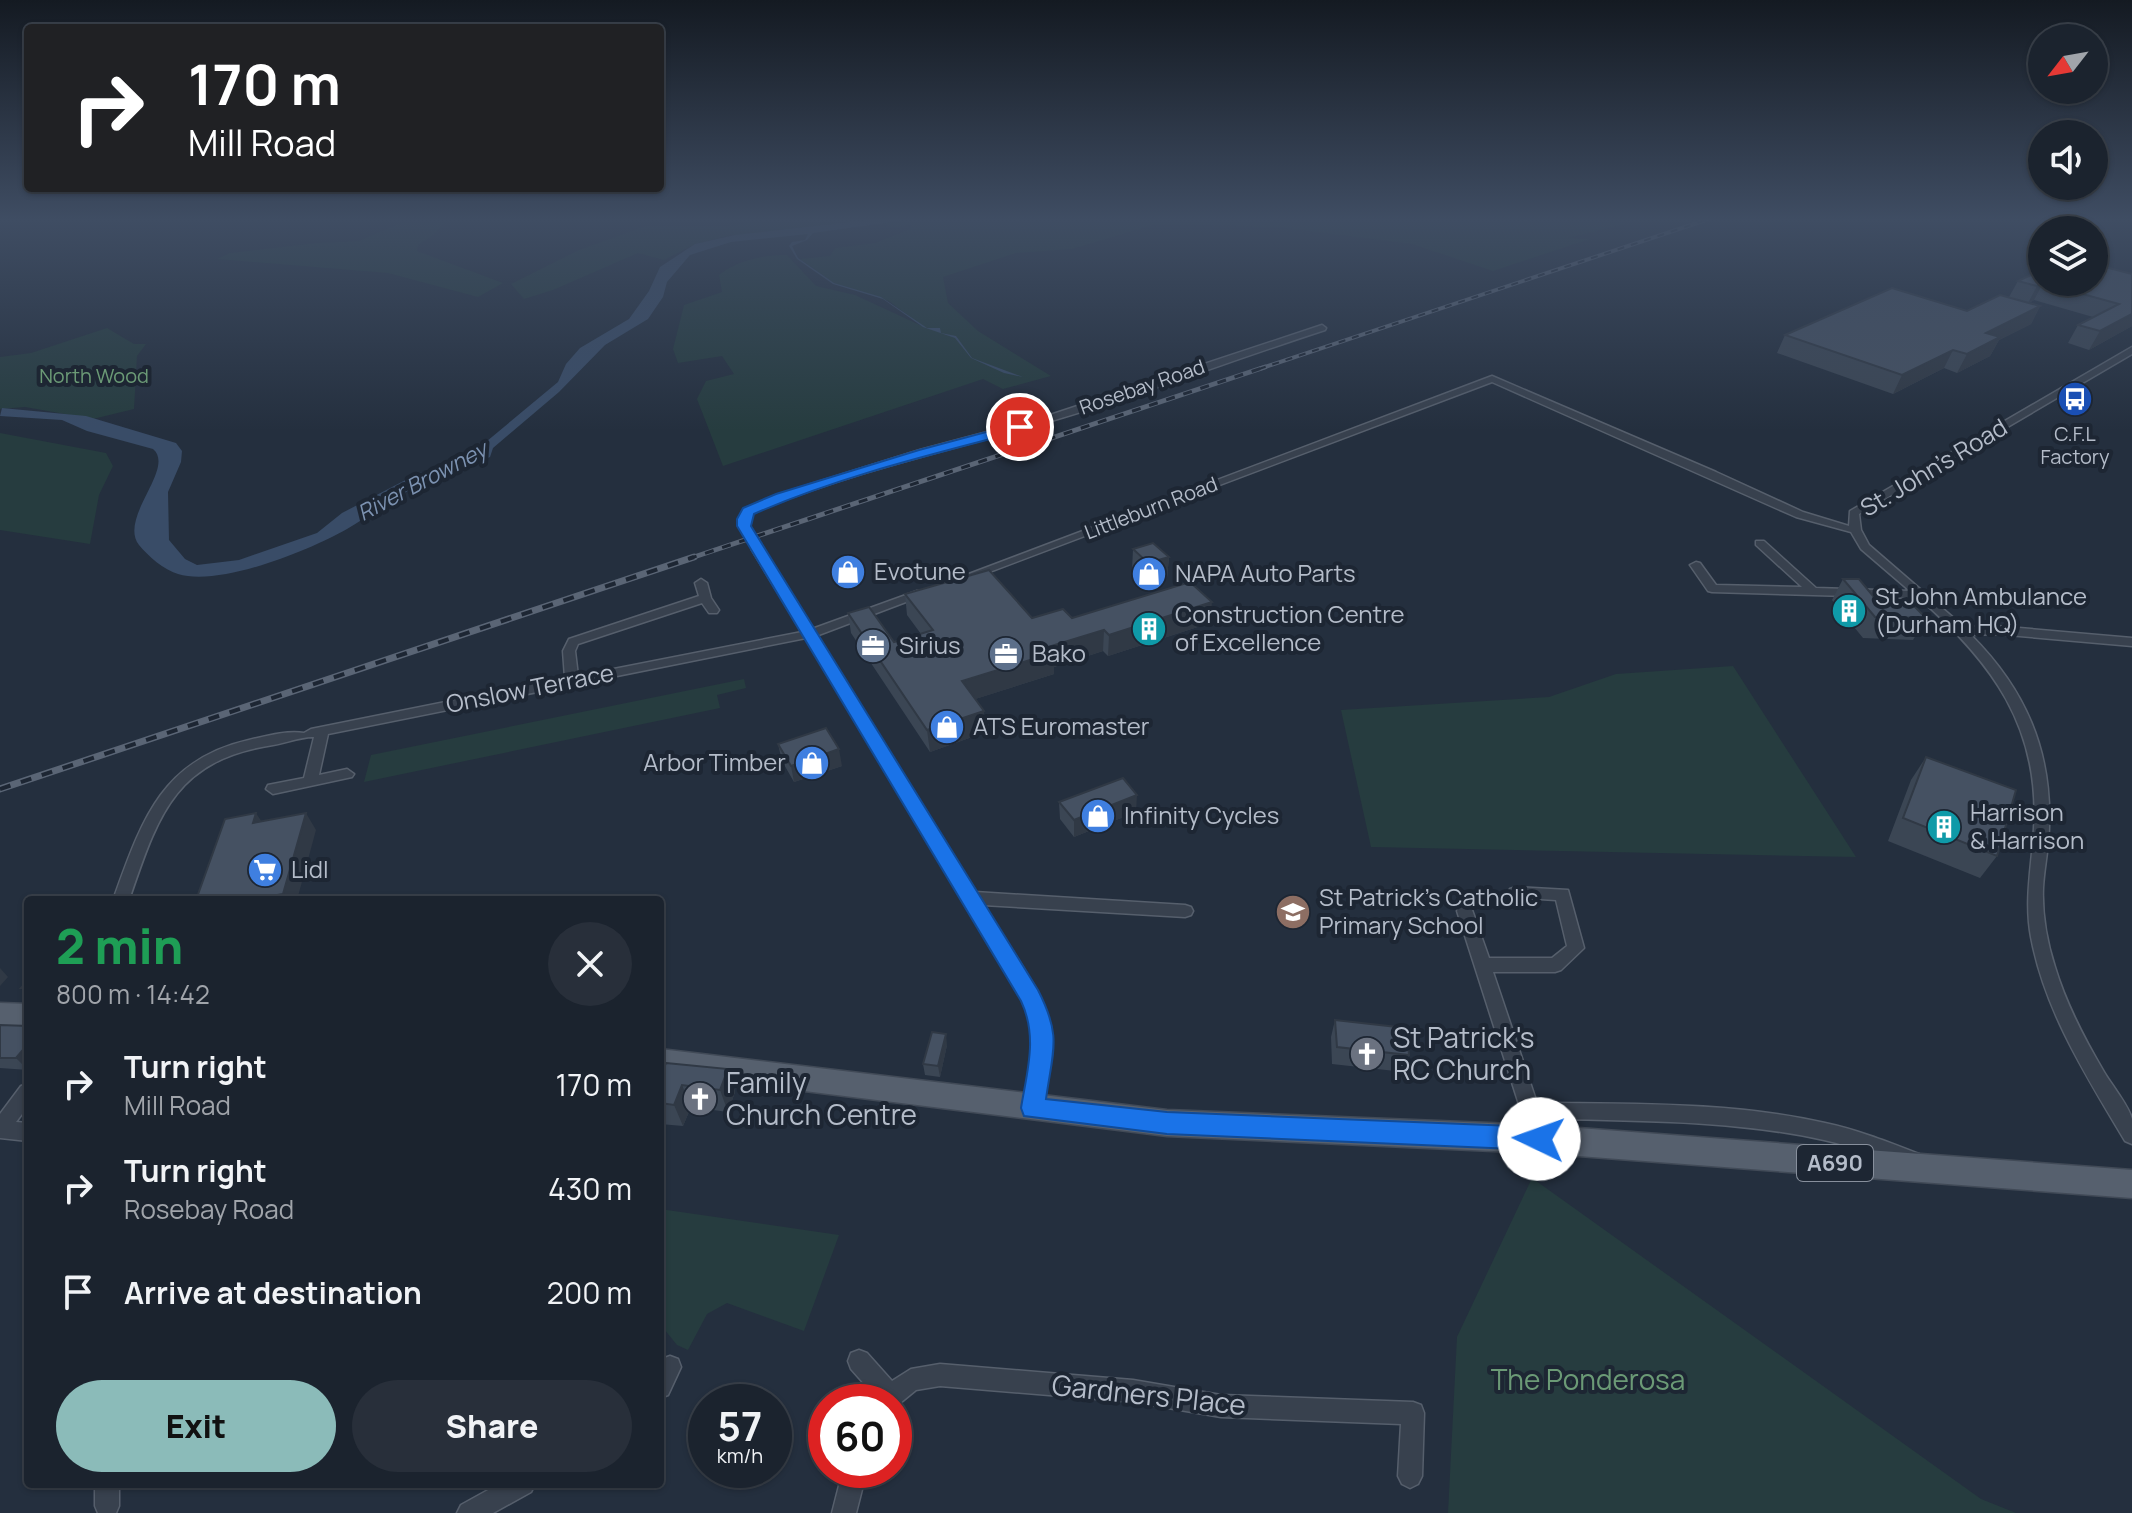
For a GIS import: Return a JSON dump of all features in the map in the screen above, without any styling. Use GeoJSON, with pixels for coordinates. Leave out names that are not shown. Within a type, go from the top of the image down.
{"type":"FeatureCollection","features":[{"type":"Feature","properties":{"kind":"main road"},"geometry":{"type":"LineString","coordinates":[[0,1014],[24,1015]]}},
{"type":"Feature","properties":{"kind":"main road","name":"A690"},"geometry":{"type":"LineString","coordinates":[[664,1062],[1167,1123],[1539,1139],[2132,1184]]}},
{"type":"Feature","properties":{"kind":"street","name":"Rosebay Road"},"geometry":{"type":"LineString","coordinates":[[809,634],[744,526],[748,511],[772,500],[924,452],[1059,416],[1322,328]]}},
{"type":"Feature","properties":{"kind":"street","name":"St. John's Road"},"geometry":{"type":"LineString","coordinates":[[2132,350],[1854,513],[1855,530],[1865,547],[1965,631],[1994,665],[2025,720],[2041,776],[2042,827],[2035,865],[2035,905],[2046,973],[2084,1057],[2132,1135]]}},
{"type":"Feature","properties":{"kind":"street","name":"Littleburn Road"},"geometry":{"type":"LineString","coordinates":[[941,587],[1492,379],[1821,525],[1855,530]]}},
{"type":"Feature","properties":{"kind":"street"},"geometry":{"type":"LineString","coordinates":[[1760,543],[1815,593]]}},
{"type":"Feature","properties":{"kind":"street"},"geometry":{"type":"LineString","coordinates":[[1696,565],[1712,588],[1921,595]]}},
{"type":"Feature","properties":{"kind":"street"},"geometry":{"type":"LineString","coordinates":[[572,680],[569,651],[573,642],[626,627],[663,609],[709,604],[701,583]]}},
{"type":"Feature","properties":{"kind":"street"},"geometry":{"type":"LineString","coordinates":[[926,592],[809,634],[1042,1020],[1043,1049],[1033,1108]]}},
{"type":"Feature","properties":{"kind":"street"},"geometry":{"type":"LineString","coordinates":[[1965,631],[1996,630],[2132,642]]}},
{"type":"Feature","properties":{"kind":"street","name":"Onslow Terrace"},"geometry":{"type":"LineString","coordinates":[[123,896],[164,795],[178,778],[219,754],[263,742],[809,634]]}},
{"type":"Feature","properties":{"kind":"street"},"geometry":{"type":"LineString","coordinates":[[310,782],[311,733]]}},
{"type":"Feature","properties":{"kind":"street"},"geometry":{"type":"LineString","coordinates":[[273,789],[347,774]]}},
{"type":"Feature","properties":{"kind":"street"},"geometry":{"type":"LineString","coordinates":[[1481,965],[1555,965],[1576,948],[1562,894],[1516,893]]}},
{"type":"Feature","properties":{"kind":"street"},"geometry":{"type":"LineString","coordinates":[[970,898],[1185,911]]}},
{"type":"Feature","properties":{"kind":"street"},"geometry":{"type":"LineString","coordinates":[[1465,911],[1539,1139]]}},
{"type":"Feature","properties":{"kind":"street"},"geometry":{"type":"LineString","coordinates":[[0,1129],[24,1097]]}},
{"type":"Feature","properties":{"kind":"street"},"geometry":{"type":"LineString","coordinates":[[0,1129],[24,1132]]}},
{"type":"Feature","properties":{"kind":"street","name":"Gardners Place"},"geometry":{"type":"LineString","coordinates":[[859,1361],[876,1384]]}},
{"type":"Feature","properties":{"kind":"street","name":"Gardners Place"},"geometry":{"type":"LineString","coordinates":[[906,1384],[911,1380],[940,1375],[1133,1391],[1221,1406],[1413,1413],[1410,1476]]}},
{"type":"Feature","properties":{"kind":"street"},"geometry":{"type":"LineString","coordinates":[[469,1513],[516,1488]]}},
{"type":"Feature","properties":{"kind":"street"},"geometry":{"type":"LineString","coordinates":[[844,1513],[850,1488]]}},
{"type":"Feature","properties":{"kind":"green space"},"geometry":{"type":"Polygon","coordinates":[[[450,290],[491,290],[478,297],[450,290]]]}},
{"type":"Feature","properties":{"kind":"green space"},"geometry":{"type":"Polygon","coordinates":[[[516,290],[554,290],[553,290],[524,299],[516,290]]]}},
{"type":"Feature","properties":{"kind":"green space"},"geometry":{"type":"Polygon","coordinates":[[[722,290],[832,290],[855,295],[922,326],[889,301],[854,290],[945,290],[948,303],[978,331],[1051,376],[1003,389],[983,379],[723,466],[697,399],[706,381],[734,374],[722,356],[678,363],[673,349],[684,305],[722,290]]]}},
{"type":"Feature","properties":{"kind":"green space","name":"North Wood"},"geometry":{"type":"Polygon","coordinates":[[[107,328],[134,344],[146,344],[137,356],[134,409],[93,419],[25,407],[0,409],[0,357],[31,353],[107,328]]]}},
{"type":"Feature","properties":{"kind":"green space"},"geometry":{"type":"Polygon","coordinates":[[[0,433],[106,453],[113,466],[99,495],[90,544],[0,530],[0,433]]]}},
{"type":"Feature","properties":{"kind":"green space"},"geometry":{"type":"Polygon","coordinates":[[[1733,666],[1856,857],[1371,847],[1341,710],[1549,697],[1616,674],[1733,666]]]}},
{"type":"Feature","properties":{"kind":"green space"},"geometry":{"type":"Polygon","coordinates":[[[744,679],[746,688],[717,695],[720,708],[364,782],[371,755],[744,679]]]}},
{"type":"Feature","properties":{"kind":"green space","name":"The Ponderosa"},"geometry":{"type":"Polygon","coordinates":[[[1532,1178],[1981,1499],[2016,1513],[1448,1513],[1457,1337],[1532,1178]]]}},
{"type":"Feature","properties":{"kind":"green space"},"geometry":{"type":"Polygon","coordinates":[[[664,1210],[839,1235],[804,1331],[727,1303],[707,1314],[688,1350],[677,1345],[664,1329],[664,1210]]]}},
{"type":"Feature","properties":{"kind":"water","name":"River Browney"},"geometry":{"type":"Polygon","coordinates":[[[665,290],[648,319],[605,345],[559,392],[493,448],[490,457],[410,490],[311,547],[240,571],[196,577],[178,574],[157,562],[139,545],[135,534],[136,521],[158,468],[158,457],[153,449],[87,431],[62,420],[0,416],[2,408],[86,416],[176,443],[182,451],[181,462],[168,492],[169,540],[185,559],[197,565],[239,560],[317,533],[342,513],[417,474],[469,456],[558,382],[566,364],[580,348],[629,319],[649,291],[665,290]]]}},
{"type":"Feature","properties":{"kind":"water"},"geometry":{"type":"Polygon","coordinates":[[[852,290],[881,297],[927,328],[940,328],[941,333],[956,336],[972,358],[1023,377],[1004,373],[971,358],[955,338],[923,327],[883,299],[852,290]]]}},
{"type":"Feature","properties":{"kind":"building"},"geometry":{"type":"Polygon","coordinates":[[[1888,290],[1967,311],[2000,295],[2040,306],[1986,333],[2000,337],[1967,354],[1953,350],[1902,375],[1785,335],[1888,290]]]}},
{"type":"Feature","properties":{"kind":"building"},"geometry":{"type":"Polygon","coordinates":[[[2108,290],[2132,290],[2132,314],[2100,331],[2078,325],[2119,304],[2090,296],[2108,296],[2108,290]]]}},
{"type":"Feature","properties":{"kind":"building"},"geometry":{"type":"Polygon","coordinates":[[[1153,543],[1169,557],[1148,563],[1133,549],[1153,543]]]}},
{"type":"Feature","properties":{"kind":"building"},"geometry":{"type":"Polygon","coordinates":[[[989,570],[1032,618],[1063,609],[1072,618],[1190,582],[1212,602],[1109,635],[1104,630],[1048,647],[1053,653],[962,681],[984,711],[927,730],[848,613],[869,607],[894,642],[933,630],[905,594],[989,570]]]}},
{"type":"Feature","properties":{"kind":"building"},"geometry":{"type":"Polygon","coordinates":[[[1843,579],[1859,579],[1878,602],[1911,603],[1926,618],[1875,617],[1843,579]]]}},
{"type":"Feature","properties":{"kind":"building"},"geometry":{"type":"Polygon","coordinates":[[[826,728],[839,749],[791,766],[778,744],[826,728]]]}},
{"type":"Feature","properties":{"kind":"building"},"geometry":{"type":"Polygon","coordinates":[[[1926,757],[2016,790],[1997,856],[1903,818],[1926,757]]]}},
{"type":"Feature","properties":{"kind":"building"},"geometry":{"type":"Polygon","coordinates":[[[1123,778],[1137,795],[1074,820],[1059,802],[1123,778]]]}},
{"type":"Feature","properties":{"kind":"building","name":"Lidl"},"geometry":{"type":"Polygon","coordinates":[[[256,813],[253,823],[306,813],[283,894],[197,896],[225,819],[256,813]]]}},
{"type":"Feature","properties":{"kind":"building"},"geometry":{"type":"Polygon","coordinates":[[[1335,1020],[1406,1028],[1409,1055],[1337,1047],[1335,1020]]]}},
{"type":"Feature","properties":{"kind":"building"},"geometry":{"type":"Polygon","coordinates":[[[0,1025],[24,1026],[24,1049],[16,1058],[0,1058],[0,1025]]]}},
{"type":"Feature","properties":{"kind":"building"},"geometry":{"type":"Polygon","coordinates":[[[932,1032],[946,1034],[938,1066],[923,1064],[932,1032]]]}},
{"type":"Feature","properties":{"kind":"building"},"geometry":{"type":"Polygon","coordinates":[[[666,1063],[728,1069],[720,1090],[682,1085],[674,1105],[664,1104],[666,1063]]]}},
{"type":"Feature","properties":{"kind":"railway"},"geometry":{"type":"LineString","coordinates":[[1265,367],[1497,290]]}},
{"type":"Feature","properties":{"kind":"railway"},"geometry":{"type":"LineString","coordinates":[[692,558],[1265,367]]}},
{"type":"Feature","properties":{"kind":"railway"},"geometry":{"type":"LineString","coordinates":[[1259,369],[1265,367]]}},
{"type":"Feature","properties":{"kind":"railway"},"geometry":{"type":"LineString","coordinates":[[0,789],[692,558]]}},
{"type":"Feature","properties":{"kind":"place","name":"C.F.L Factory"},"geometry":{"type":"Point","coordinates":[2075,399]}},
{"type":"Feature","properties":{"kind":"place","name":"Evotune"},"geometry":{"type":"Point","coordinates":[848,572]}},
{"type":"Feature","properties":{"kind":"place","name":"NAPA Auto Parts"},"geometry":{"type":"Point","coordinates":[1149,574]}},
{"type":"Feature","properties":{"kind":"place","name":"St John Ambulance (Durham HQ)"},"geometry":{"type":"Point","coordinates":[1849,611]}},
{"type":"Feature","properties":{"kind":"place","name":"Construction Centre of Excellence"},"geometry":{"type":"Point","coordinates":[1149,629]}},
{"type":"Feature","properties":{"kind":"place","name":"Sirius"},"geometry":{"type":"Point","coordinates":[873,646]}},
{"type":"Feature","properties":{"kind":"place","name":"Bako"},"geometry":{"type":"Point","coordinates":[1006,654]}},
{"type":"Feature","properties":{"kind":"place","name":"ATS Euromaster"},"geometry":{"type":"Point","coordinates":[947,727]}},
{"type":"Feature","properties":{"kind":"place","name":"Arbor Timber"},"geometry":{"type":"Point","coordinates":[812,763]}},
{"type":"Feature","properties":{"kind":"place","name":"Infinity Cycles"},"geometry":{"type":"Point","coordinates":[1098,816]}},
{"type":"Feature","properties":{"kind":"place","name":"Harrison & Harrison"},"geometry":{"type":"Point","coordinates":[1944,827]}},
{"type":"Feature","properties":{"kind":"place","name":"Lidl"},"geometry":{"type":"Point","coordinates":[265,870]}},
{"type":"Feature","properties":{"kind":"place","name":"St Patrick's Catholic Primary School"},"geometry":{"type":"Point","coordinates":[1293,912]}},
{"type":"Feature","properties":{"kind":"place","name":"St Patrick's RC Church"},"geometry":{"type":"Point","coordinates":[1367,1054]}},
{"type":"Feature","properties":{"kind":"place","name":"Family Church Centre"},"geometry":{"type":"Point","coordinates":[700,1099]}},
{"type":"Feature","properties":{"kind":"route"},"geometry":{"type":"LineString","coordinates":[[1020,427],[924,452],[781,497],[748,511],[744,526],[1042,1020],[1043,1049],[1033,1108],[1167,1123],[1539,1139]]}}]}
